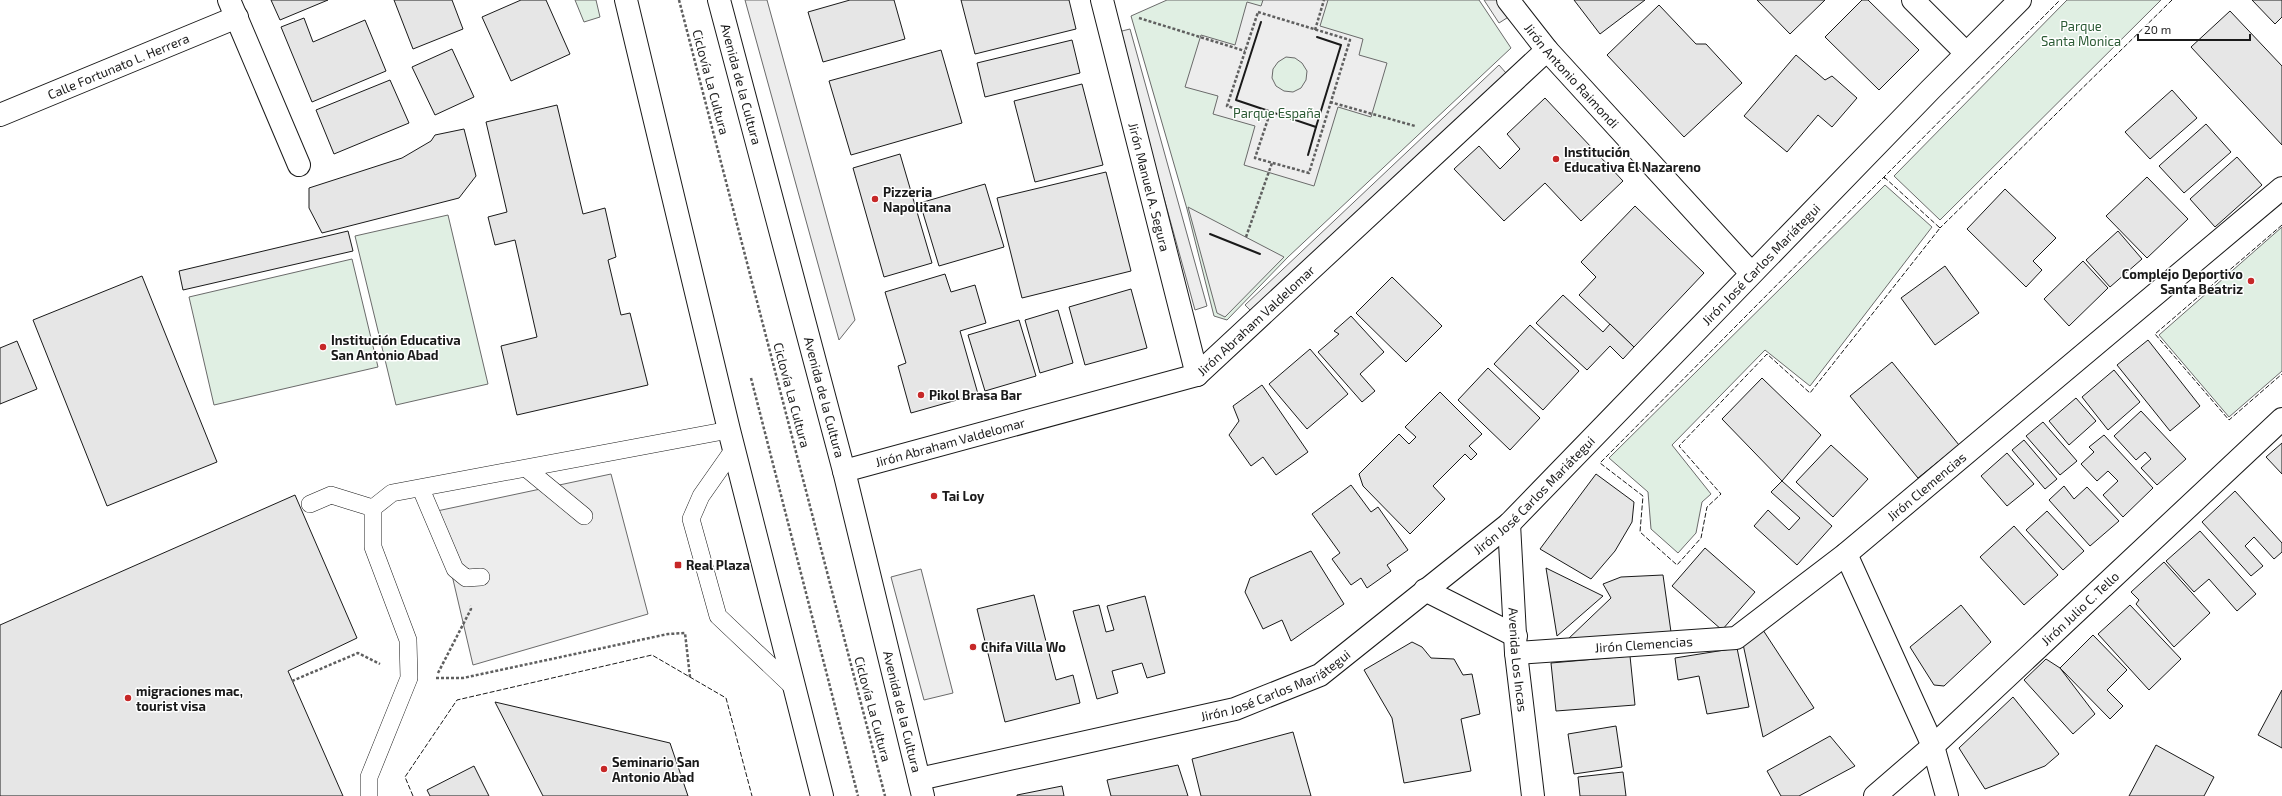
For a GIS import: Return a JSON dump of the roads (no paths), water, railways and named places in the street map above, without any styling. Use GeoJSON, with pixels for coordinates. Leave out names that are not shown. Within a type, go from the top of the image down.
{"type":"FeatureCollection","features":[{"type":"Feature","properties":{"kind":"main road"},"geometry":{"type":"LineString","coordinates":[[626,0],[731,440],[822,796]]}},
{"type":"Feature","properties":{"kind":"main road","name":"Avenida de la Cultura"},"geometry":{"type":"LineString","coordinates":[[719,0],[844,471],[921,788]]}},
{"type":"Feature","properties":{"kind":"main road","name":"Jirón Manuel A. Segura"},"geometry":{"type":"LineString","coordinates":[[1102,0],[1196,375]]}},
{"type":"Feature","properties":{"kind":"main road","name":"Jirón Antonio Raimondi"},"geometry":{"type":"LineString","coordinates":[[1508,0],[1547,50],[1751,273]]}},
{"type":"Feature","properties":{"kind":"main road"},"geometry":{"type":"LineString","coordinates":[[1913,0],[1966,53]]}},
{"type":"Feature","properties":{"kind":"main road","name":"Jirón José Carlos Mariátegui"},"geometry":{"type":"LineString","coordinates":[[921,788],[1235,709],[1320,675],[1509,524],[1751,273],[1966,53],[2020,0]]}},
{"type":"Feature","properties":{"kind":"main road"},"geometry":{"type":"LineString","coordinates":[[233,9],[299,165]]}},
{"type":"Feature","properties":{"kind":"main road","name":"Calle Fortunato L. Herrera"},"geometry":{"type":"LineString","coordinates":[[0,115],[233,9]]}},
{"type":"Feature","properties":{"kind":"main road","name":"Jirón Abraham Valdelomar"},"geometry":{"type":"LineString","coordinates":[[844,471],[1196,375],[1547,50]]}},
{"type":"Feature","properties":{"kind":"main road","name":"Jirón Clemencias"},"geometry":{"type":"LineString","coordinates":[[1516,644],[1736,638],[1846,554],[2282,188]]}},
{"type":"Feature","properties":{"kind":"main road","name":"Jirón Julio C. Tello"},"geometry":{"type":"LineString","coordinates":[[1875,796],[1933,746],[2282,419]]}},
{"type":"Feature","properties":{"kind":"main road","name":"Avenida Los Incas"},"geometry":{"type":"LineString","coordinates":[[1509,524],[1516,644],[1533,796]]}},
{"type":"Feature","properties":{"kind":"main road"},"geometry":{"type":"LineString","coordinates":[[1846,554],[1933,746],[1947,796]]}},
{"type":"Feature","properties":{"kind":"main road"},"geometry":{"type":"LineString","coordinates":[[1425,590],[1516,644]]}},
{"type":"Feature","properties":{"kind":"lane"},"geometry":{"type":"LineString","coordinates":[[369,796],[369,777],[408,678],[408,640],[373,547],[374,508],[392,493],[527,469],[731,440]]}},
{"type":"Feature","properties":{"kind":"lane"},"geometry":{"type":"LineString","coordinates":[[731,440],[701,496],[691,519],[718,616],[795,689]]}},
{"type":"Feature","properties":{"kind":"lane"},"geometry":{"type":"LineString","coordinates":[[527,469],[584,516]]}},
{"type":"Feature","properties":{"kind":"lane"},"geometry":{"type":"LineString","coordinates":[[421,489],[455,569],[473,577]]}},
{"type":"Feature","properties":{"kind":"lane"},"geometry":{"type":"LineString","coordinates":[[310,504],[331,495],[374,508]]}},
{"type":"Feature","properties":{"kind":"place","name":"Institución Educativa El Nazareno"},"geometry":{"type":"Point","coordinates":[1556,159]}},
{"type":"Feature","properties":{"kind":"place","name":"Pizzeria Napolitana"},"geometry":{"type":"Point","coordinates":[875,199]}},
{"type":"Feature","properties":{"kind":"place","name":"Complejo Deportivo Santa Beatriz"},"geometry":{"type":"Point","coordinates":[2251,281]}},
{"type":"Feature","properties":{"kind":"place","name":"Institución Educativa San Antonio Abad"},"geometry":{"type":"Point","coordinates":[323,347]}},
{"type":"Feature","properties":{"kind":"place","name":"Pikol Brasa Bar"},"geometry":{"type":"Point","coordinates":[921,395]}},
{"type":"Feature","properties":{"kind":"place","name":"Tai Loy"},"geometry":{"type":"Point","coordinates":[934,496]}},
{"type":"Feature","properties":{"kind":"place","name":"Real Plaza"},"geometry":{"type":"Point","coordinates":[678,565]}},
{"type":"Feature","properties":{"kind":"place","name":"Chifa Villa Wo"},"geometry":{"type":"Point","coordinates":[973,647]}},
{"type":"Feature","properties":{"kind":"place","name":"migraciones mac, tourist visa"},"geometry":{"type":"Point","coordinates":[128,698]}},
{"type":"Feature","properties":{"kind":"place","name":"Seminario San Antonio Abad"},"geometry":{"type":"Point","coordinates":[604,769]}},
{"type":"Feature","properties":{"kind":"park label","name":"Parque Santa Monica"},"geometry":{"type":"Point","coordinates":[2081,34]}},
{"type":"Feature","properties":{"kind":"park label","name":"Parque España"},"geometry":{"type":"Point","coordinates":[1277,113]}}]}
